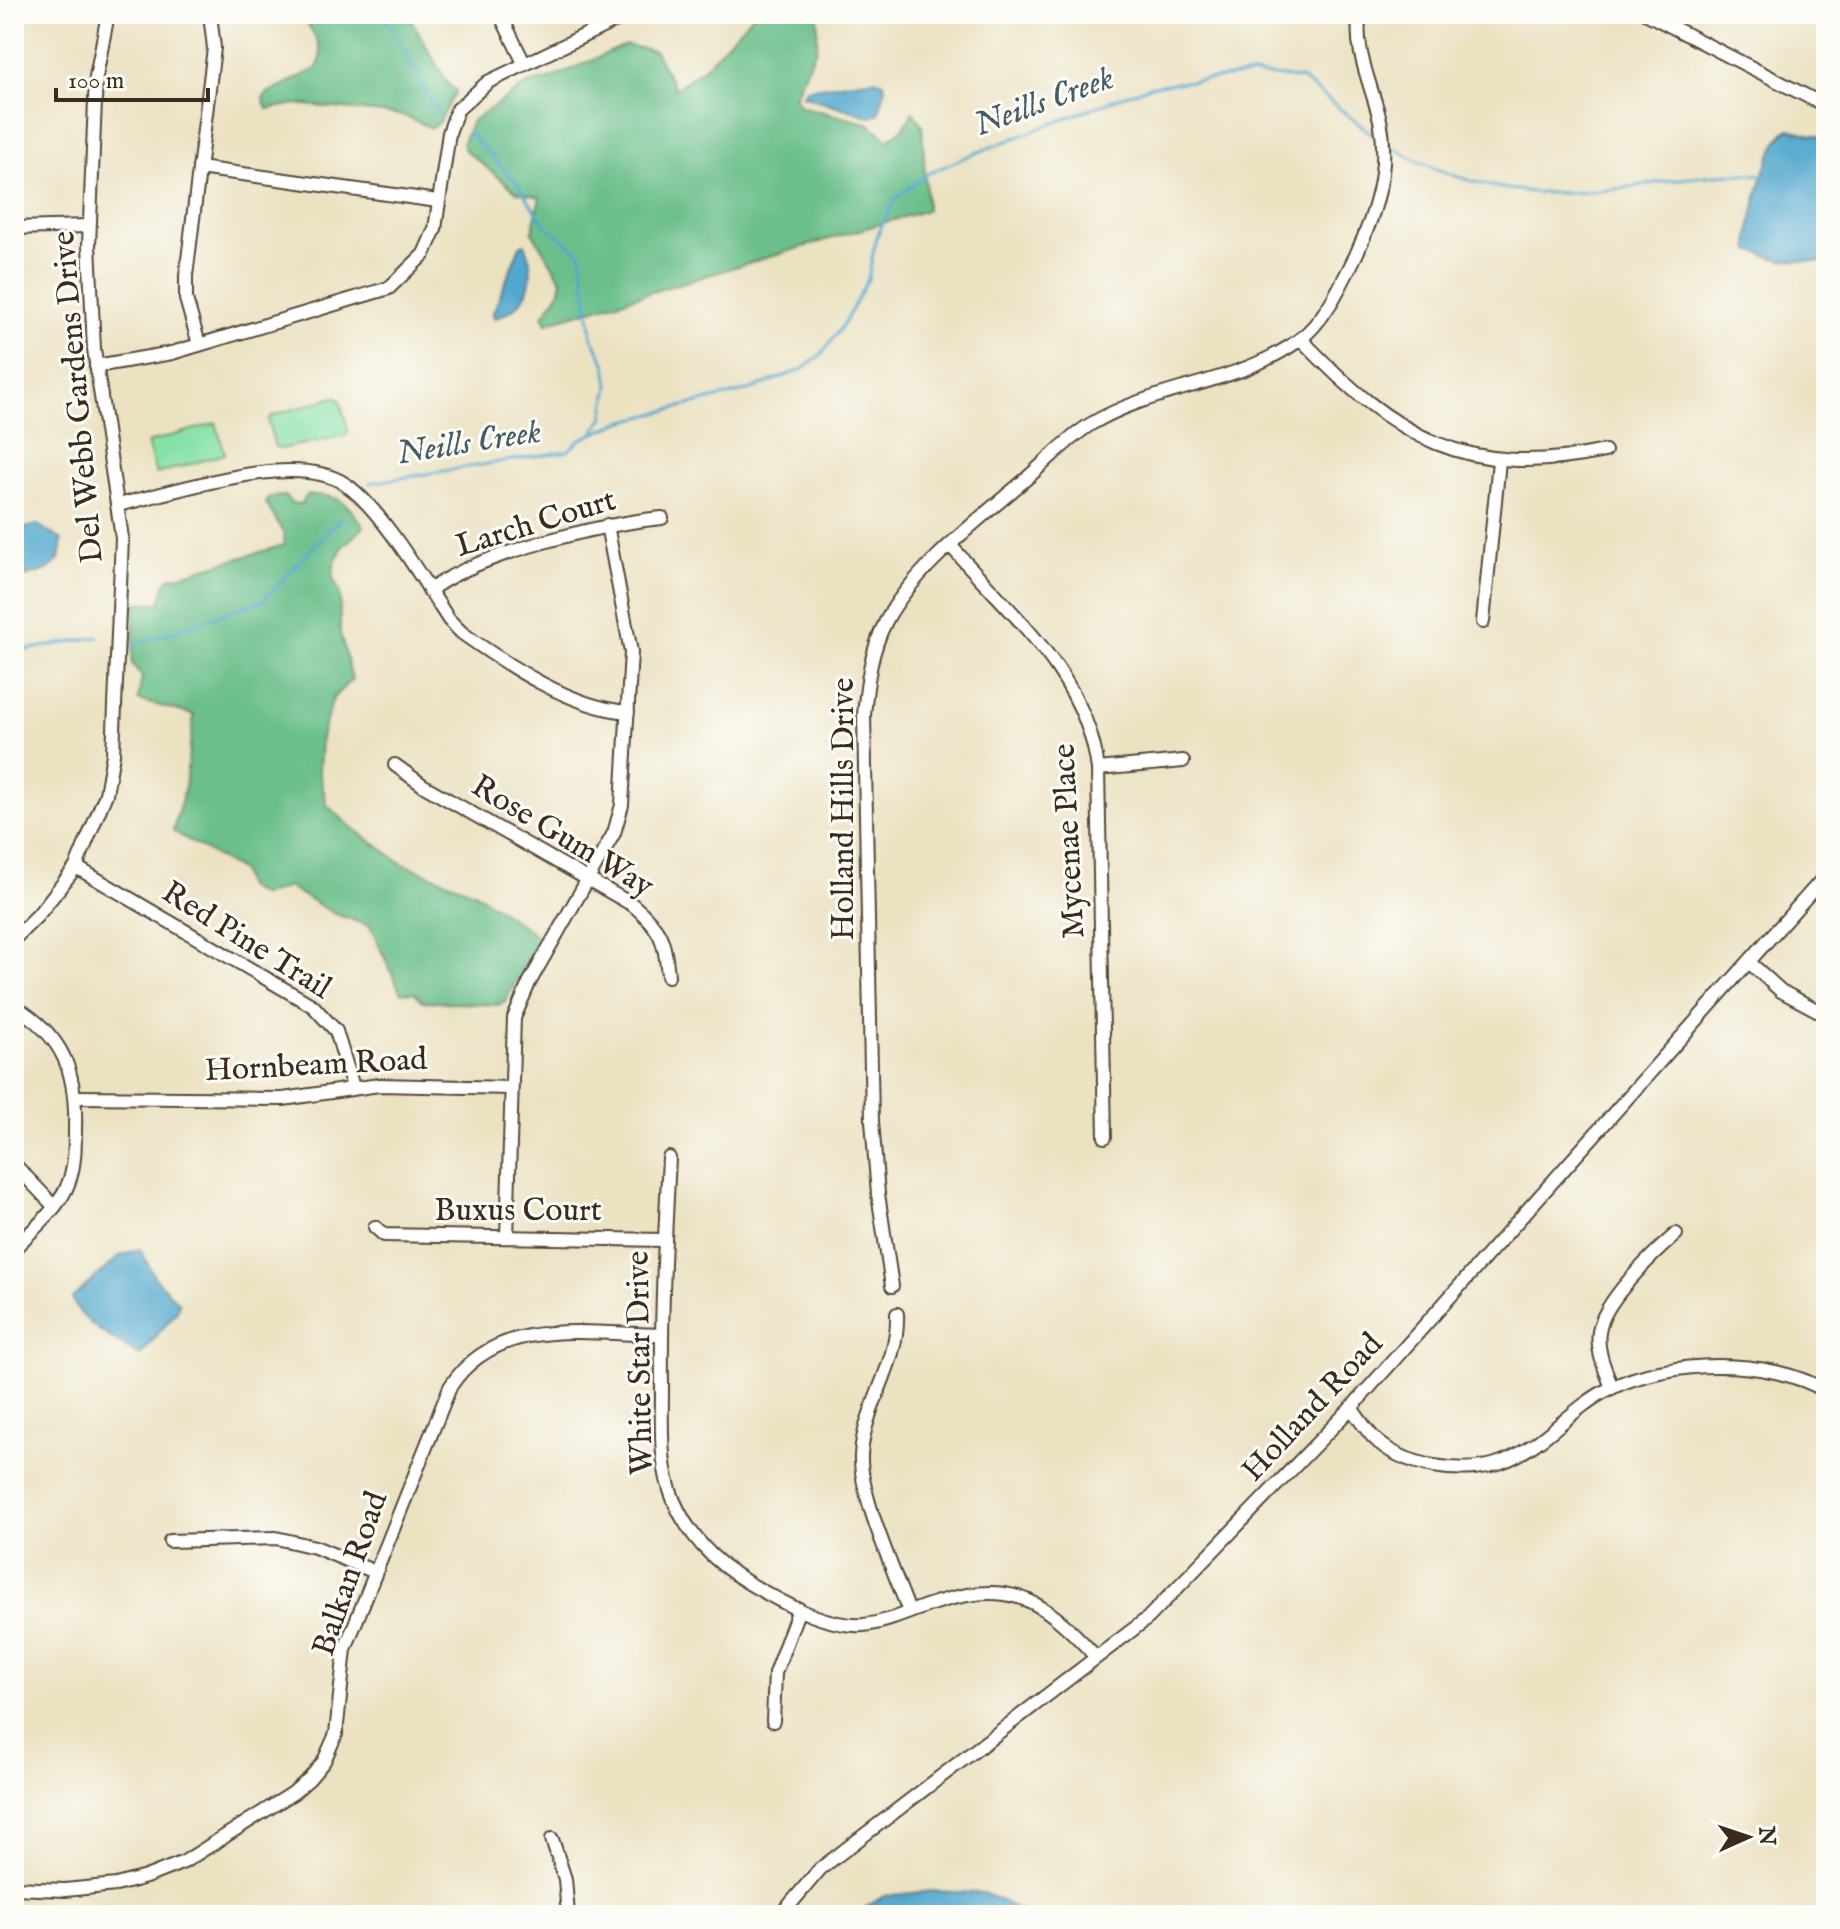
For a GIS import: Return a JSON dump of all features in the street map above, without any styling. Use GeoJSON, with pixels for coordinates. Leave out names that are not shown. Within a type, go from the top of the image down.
{"type":"FeatureCollection","features":[{"type":"Feature","properties":{"kind":"street","name":"Del Webb Gardens Drive"},"geometry":{"type":"LineString","coordinates":[[14,939],[76,867],[106,794],[113,754],[123,548],[96,366],[89,226],[96,77],[108,14]]}},
{"type":"Feature","properties":{"kind":"street"},"geometry":{"type":"LineString","coordinates":[[199,344],[186,299],[186,276],[214,48],[210,14]]}},
{"type":"Feature","properties":{"kind":"street"},"geometry":{"type":"LineString","coordinates":[[500,14],[524,63]]}},
{"type":"Feature","properties":{"kind":"street"},"geometry":{"type":"LineString","coordinates":[[96,366],[137,362],[389,288],[424,254],[435,229],[449,133],[457,110],[488,82],[629,14]]}},
{"type":"Feature","properties":{"kind":"street","name":"Holland Hills Drive"},"geometry":{"type":"LineString","coordinates":[[892,1286],[878,1194],[872,1121],[864,715],[870,662],[887,620],[950,545],[1091,425],[1160,393],[1256,365],[1301,339],[1327,308],[1356,255],[1381,188],[1384,153],[1380,121],[1365,70],[1358,25],[1360,14]]}},
{"type":"Feature","properties":{"kind":"street"},"geometry":{"type":"LineString","coordinates":[[1647,14],[1826,106]]}},
{"type":"Feature","properties":{"kind":"street"},"geometry":{"type":"LineString","coordinates":[[199,168],[438,201]]}},
{"type":"Feature","properties":{"kind":"street"},"geometry":{"type":"LineString","coordinates":[[14,228],[89,226]]}},
{"type":"Feature","properties":{"kind":"street"},"geometry":{"type":"LineString","coordinates":[[1301,339],[1365,403],[1399,426],[1462,452],[1499,461],[1568,459],[1605,451]]}},
{"type":"Feature","properties":{"kind":"street"},"geometry":{"type":"LineString","coordinates":[[1483,622],[1499,461]]}},
{"type":"Feature","properties":{"kind":"street"},"geometry":{"type":"LineString","coordinates":[[118,505],[280,469],[314,471],[346,485],[364,501],[449,620],[478,644],[588,706],[628,712]]}},
{"type":"Feature","properties":{"kind":"street","name":"Larch Court"},"geometry":{"type":"LineString","coordinates":[[429,591],[456,573],[607,525],[662,518]]}},
{"type":"Feature","properties":{"kind":"street"},"geometry":{"type":"LineString","coordinates":[[507,1237],[511,1034],[519,1003],[614,833],[622,805],[629,634],[607,525]]}},
{"type":"Feature","properties":{"kind":"street","name":"Mycenae Place"},"geometry":{"type":"LineString","coordinates":[[950,545],[1051,657],[1083,708],[1094,735],[1098,769],[1105,1137]]}},
{"type":"Feature","properties":{"kind":"street"},"geometry":{"type":"LineString","coordinates":[[1098,769],[1183,761]]}},
{"type":"Feature","properties":{"kind":"street","name":"Rose Gum Way"},"geometry":{"type":"LineString","coordinates":[[395,765],[424,786],[633,905],[652,921],[666,943],[668,976]]}},
{"type":"Feature","properties":{"kind":"street","name":"Red Pine Trail"},"geometry":{"type":"LineString","coordinates":[[76,867],[313,1006],[336,1031],[353,1087]]}},
{"type":"Feature","properties":{"kind":"street","name":"Holland Road"},"geometry":{"type":"LineString","coordinates":[[781,1915],[820,1869],[1148,1618],[1351,1408],[1826,875]]}},
{"type":"Feature","properties":{"kind":"street"},"geometry":{"type":"LineString","coordinates":[[1750,963],[1781,991],[1826,1015]]}},
{"type":"Feature","properties":{"kind":"street"},"geometry":{"type":"LineString","coordinates":[[14,1006],[57,1041],[67,1057],[76,1097],[72,1172],[54,1206],[14,1249]]}},
{"type":"Feature","properties":{"kind":"street","name":"Hornbeam Road"},"geometry":{"type":"LineString","coordinates":[[76,1097],[283,1099],[353,1087],[510,1088]]}},
{"type":"Feature","properties":{"kind":"street","name":"White Star Drive"},"geometry":{"type":"LineString","coordinates":[[669,1158],[661,1335],[663,1460],[674,1503],[710,1557],[732,1575],[799,1609],[844,1624],[861,1625],[972,1593],[1009,1593],[1033,1600],[1055,1615],[1095,1656]]}},
{"type":"Feature","properties":{"kind":"street"},"geometry":{"type":"LineString","coordinates":[[14,1164],[54,1206]]}},
{"type":"Feature","properties":{"kind":"street","name":"Buxus Court"},"geometry":{"type":"LineString","coordinates":[[375,1227],[384,1235],[664,1240]]}},
{"type":"Feature","properties":{"kind":"street"},"geometry":{"type":"LineString","coordinates":[[1612,1388],[1601,1358],[1599,1332],[1608,1307],[1676,1234]]}},
{"type":"Feature","properties":{"kind":"street"},"geometry":{"type":"LineString","coordinates":[[897,1314],[894,1357],[865,1431],[862,1473],[909,1612]]}},
{"type":"Feature","properties":{"kind":"street","name":"Balkan Road"},"geometry":{"type":"LineString","coordinates":[[14,1888],[65,1890],[116,1885],[146,1877],[184,1862],[293,1793],[324,1761],[336,1734],[345,1649],[450,1387],[475,1357],[514,1337],[541,1333],[661,1335]]}},
{"type":"Feature","properties":{"kind":"street"},"geometry":{"type":"LineString","coordinates":[[1351,1408],[1374,1438],[1397,1454],[1426,1464],[1470,1468],[1505,1461],[1541,1439],[1578,1407],[1612,1388],[1700,1367],[1749,1365],[1795,1375],[1825,1389]]}},
{"type":"Feature","properties":{"kind":"street"},"geometry":{"type":"LineString","coordinates":[[170,1541],[276,1538],[315,1547],[375,1572]]}},
{"type":"Feature","properties":{"kind":"street"},"geometry":{"type":"LineString","coordinates":[[773,1721],[775,1673],[799,1609]]}},
{"type":"Feature","properties":{"kind":"street"},"geometry":{"type":"LineString","coordinates":[[552,1839],[565,1879],[568,1915]]}},
{"type":"Feature","properties":{"kind":"green space"},"geometry":{"type":"Polygon","coordinates":[[[301,14],[408,14],[447,83],[456,91],[439,123],[432,128],[402,115],[296,104],[267,109],[263,98],[269,92],[316,69],[320,62],[320,48],[301,14]]]}},
{"type":"Feature","properties":{"kind":"green space"},"geometry":{"type":"Polygon","coordinates":[[[754,14],[818,14],[817,47],[794,97],[800,106],[869,124],[889,140],[904,127],[913,112],[922,125],[927,210],[547,323],[543,316],[559,293],[562,281],[532,232],[540,197],[517,192],[465,150],[462,144],[472,121],[528,84],[552,78],[625,45],[655,51],[675,89],[704,68],[754,14]]]}},
{"type":"Feature","properties":{"kind":"green space"},"geometry":{"type":"Polygon","coordinates":[[[334,397],[340,400],[348,430],[346,435],[281,449],[275,447],[268,421],[271,416],[334,397]]]}},
{"type":"Feature","properties":{"kind":"green space"},"geometry":{"type":"Polygon","coordinates":[[[216,423],[225,454],[156,474],[147,443],[216,423]]]}},
{"type":"Feature","properties":{"kind":"green space"},"geometry":{"type":"Polygon","coordinates":[[[307,495],[328,496],[341,501],[364,527],[343,546],[334,564],[333,579],[340,591],[340,633],[352,679],[333,698],[321,737],[319,771],[327,805],[351,827],[403,864],[474,892],[539,937],[505,1002],[496,1005],[422,1001],[414,992],[401,993],[370,926],[335,914],[288,887],[262,896],[246,887],[241,871],[173,831],[185,787],[194,715],[138,700],[142,676],[132,664],[135,603],[160,603],[167,579],[284,545],[284,534],[266,503],[269,497],[285,496],[291,503],[301,504],[307,495]]]}},
{"type":"Feature","properties":{"kind":"water"},"geometry":{"type":"Polygon","coordinates":[[[874,79],[884,82],[885,90],[878,114],[871,117],[802,95],[807,89],[874,79]]]}},
{"type":"Feature","properties":{"kind":"water"},"geometry":{"type":"Polygon","coordinates":[[[1789,129],[1826,138],[1826,262],[1780,260],[1750,250],[1751,223],[1760,185],[1774,149],[1789,129]]]}},
{"type":"Feature","properties":{"kind":"water"},"geometry":{"type":"Polygon","coordinates":[[[525,244],[530,268],[528,289],[517,306],[495,318],[492,315],[520,246],[525,244]]]}},
{"type":"Feature","properties":{"kind":"water"},"geometry":{"type":"Polygon","coordinates":[[[38,525],[62,540],[59,560],[47,570],[14,580],[14,530],[38,525]]]}},
{"type":"Feature","properties":{"kind":"water"},"geometry":{"type":"Polygon","coordinates":[[[140,1249],[155,1278],[179,1303],[177,1311],[140,1356],[91,1324],[72,1298],[120,1256],[140,1249]]]}},
{"type":"Feature","properties":{"kind":"water"},"geometry":{"type":"Polygon","coordinates":[[[932,1891],[984,1893],[1030,1915],[868,1914],[866,1907],[884,1896],[932,1891]]]}},
{"type":"Feature","properties":{"kind":"waterway"},"geometry":{"type":"LineString","coordinates":[[384,14],[439,115]]}},
{"type":"Feature","properties":{"kind":"waterway","name":"Neills Creek"},"geometry":{"type":"LineString","coordinates":[[370,483],[568,451],[581,439],[621,422],[749,390],[803,369],[822,354],[845,322],[868,279],[876,238],[895,199],[925,175],[1150,86],[1253,74],[1302,79],[1377,138]]}},
{"type":"Feature","properties":{"kind":"waterway"},"geometry":{"type":"LineString","coordinates":[[468,132],[516,182],[545,225],[581,254],[592,337],[606,365],[609,385],[603,419],[593,433]]}},
{"type":"Feature","properties":{"kind":"waterway","name":"Neills Creek"},"geometry":{"type":"LineString","coordinates":[[1387,144],[1443,172],[1501,188],[1531,192],[1592,192],[1711,176],[1764,175]]}},
{"type":"Feature","properties":{"kind":"waterway","name":"Neills Creek"},"geometry":{"type":"LineString","coordinates":[[134,645],[263,600],[340,519]]}},
{"type":"Feature","properties":{"kind":"waterway","name":"Neills Creek"},"geometry":{"type":"LineString","coordinates":[[14,652],[99,637]]}}]}
